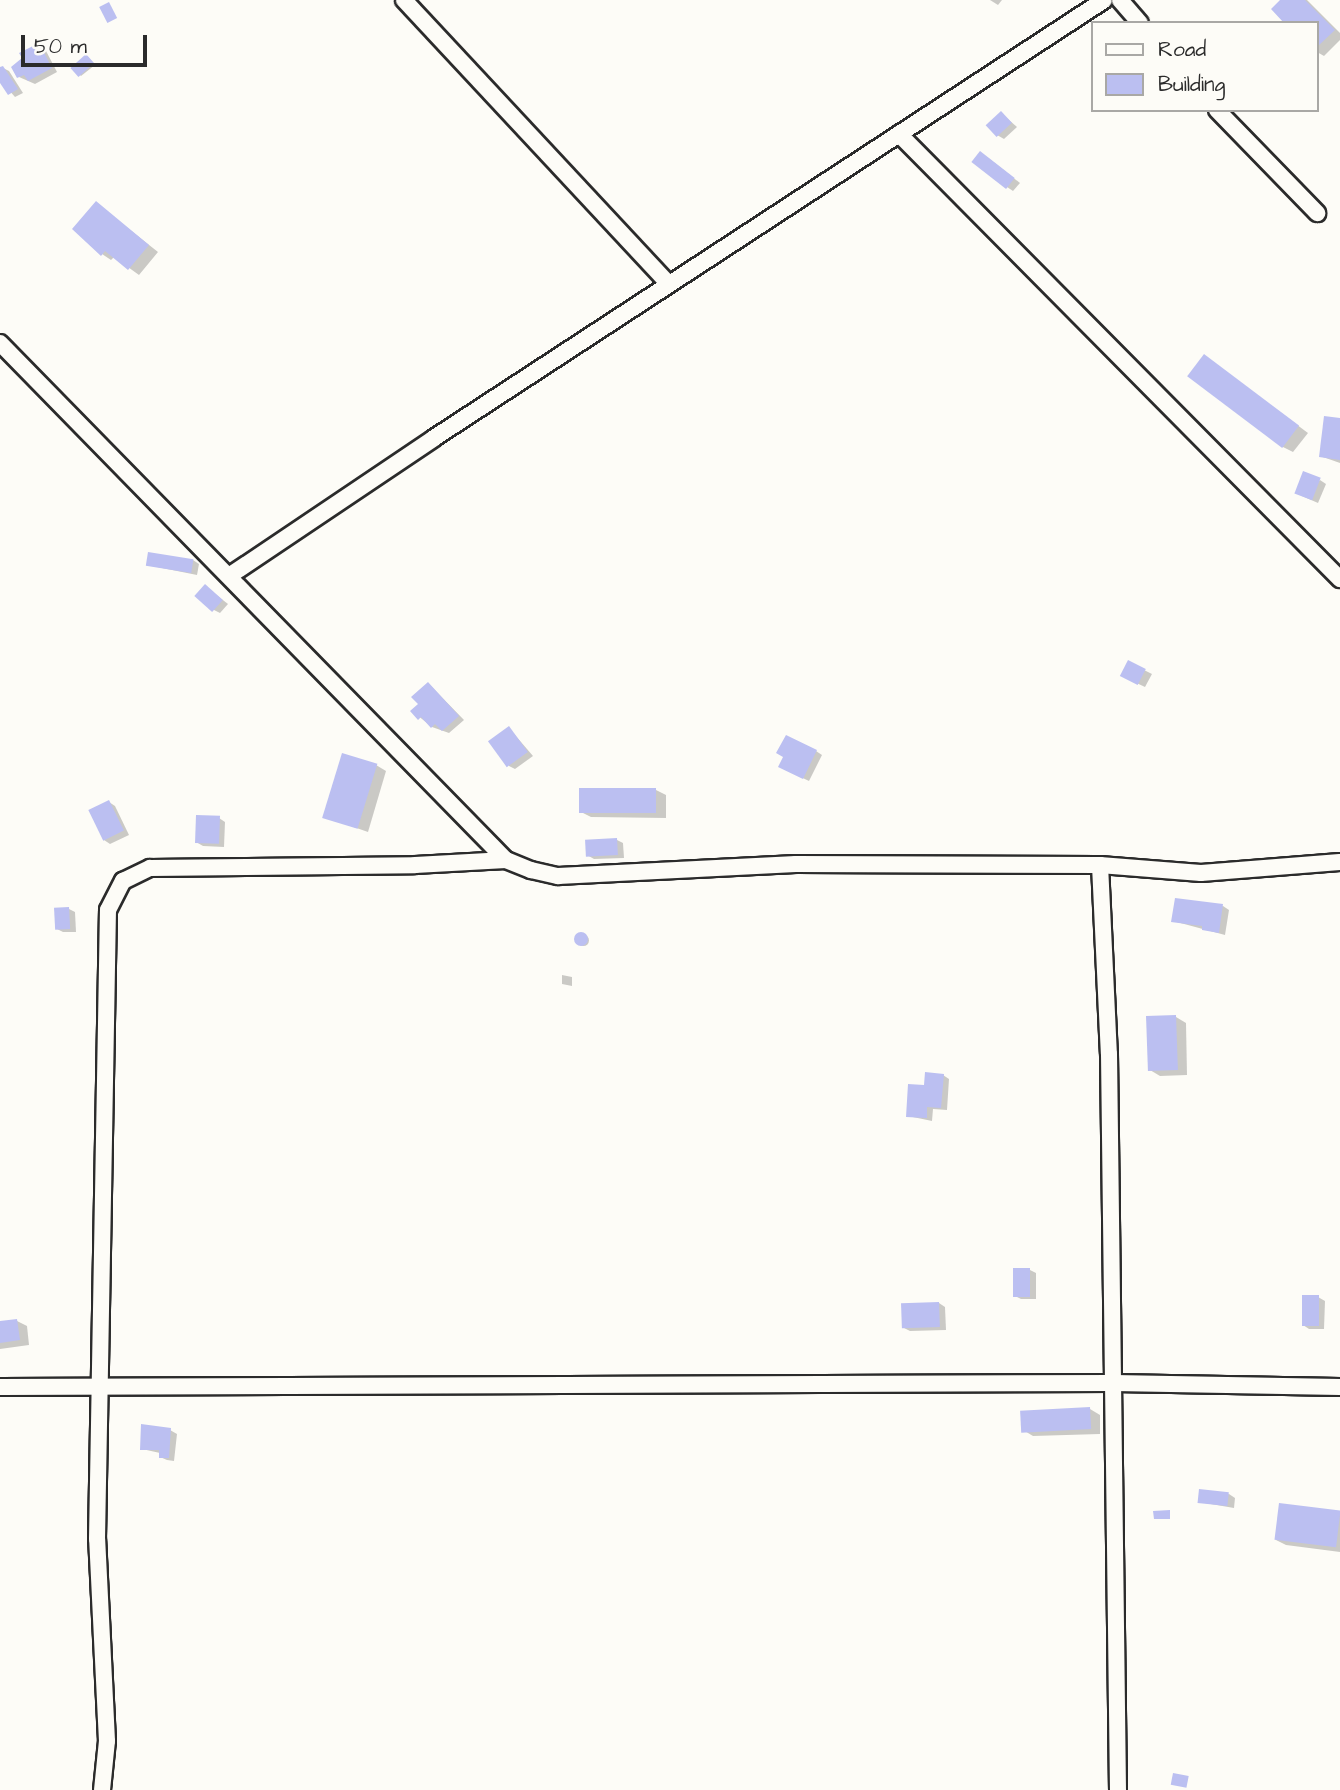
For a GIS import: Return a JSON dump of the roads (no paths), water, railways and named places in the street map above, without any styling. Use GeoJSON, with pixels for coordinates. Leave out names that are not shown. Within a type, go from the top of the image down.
{"type":"FeatureCollection","features":[{"type":"Feature","properties":{"kind":"street"},"geometry":{"type":"LineString","coordinates":[[404,0],[669,284]]}},
{"type":"Feature","properties":{"kind":"street"},"geometry":{"type":"LineString","coordinates":[[229,576],[1104,0]]}},
{"type":"Feature","properties":{"kind":"street"},"geometry":{"type":"LineString","coordinates":[[1120,0],[1138,21]]}},
{"type":"Feature","properties":{"kind":"street"},"geometry":{"type":"LineString","coordinates":[[1219,112],[1317,213]]}},
{"type":"Feature","properties":{"kind":"street"},"geometry":{"type":"LineString","coordinates":[[899,134],[1340,579]]}},
{"type":"Feature","properties":{"kind":"street"},"geometry":{"type":"LineString","coordinates":[[0,343],[506,860]]}},
{"type":"Feature","properties":{"kind":"street"},"geometry":{"type":"LineString","coordinates":[[102,1790],[107,1741],[97,1539],[102,1386],[108,910],[123,881],[150,869],[415,865],[506,860],[558,876],[796,864],[1100,865],[1200,873],[1340,862]]}},
{"type":"Feature","properties":{"kind":"street"},"geometry":{"type":"LineString","coordinates":[[1100,865],[1109,1054],[1118,1790]]}},
{"type":"Feature","properties":{"kind":"street"},"geometry":{"type":"LineString","coordinates":[[0,1387],[1114,1383],[1340,1387]]}}]}
